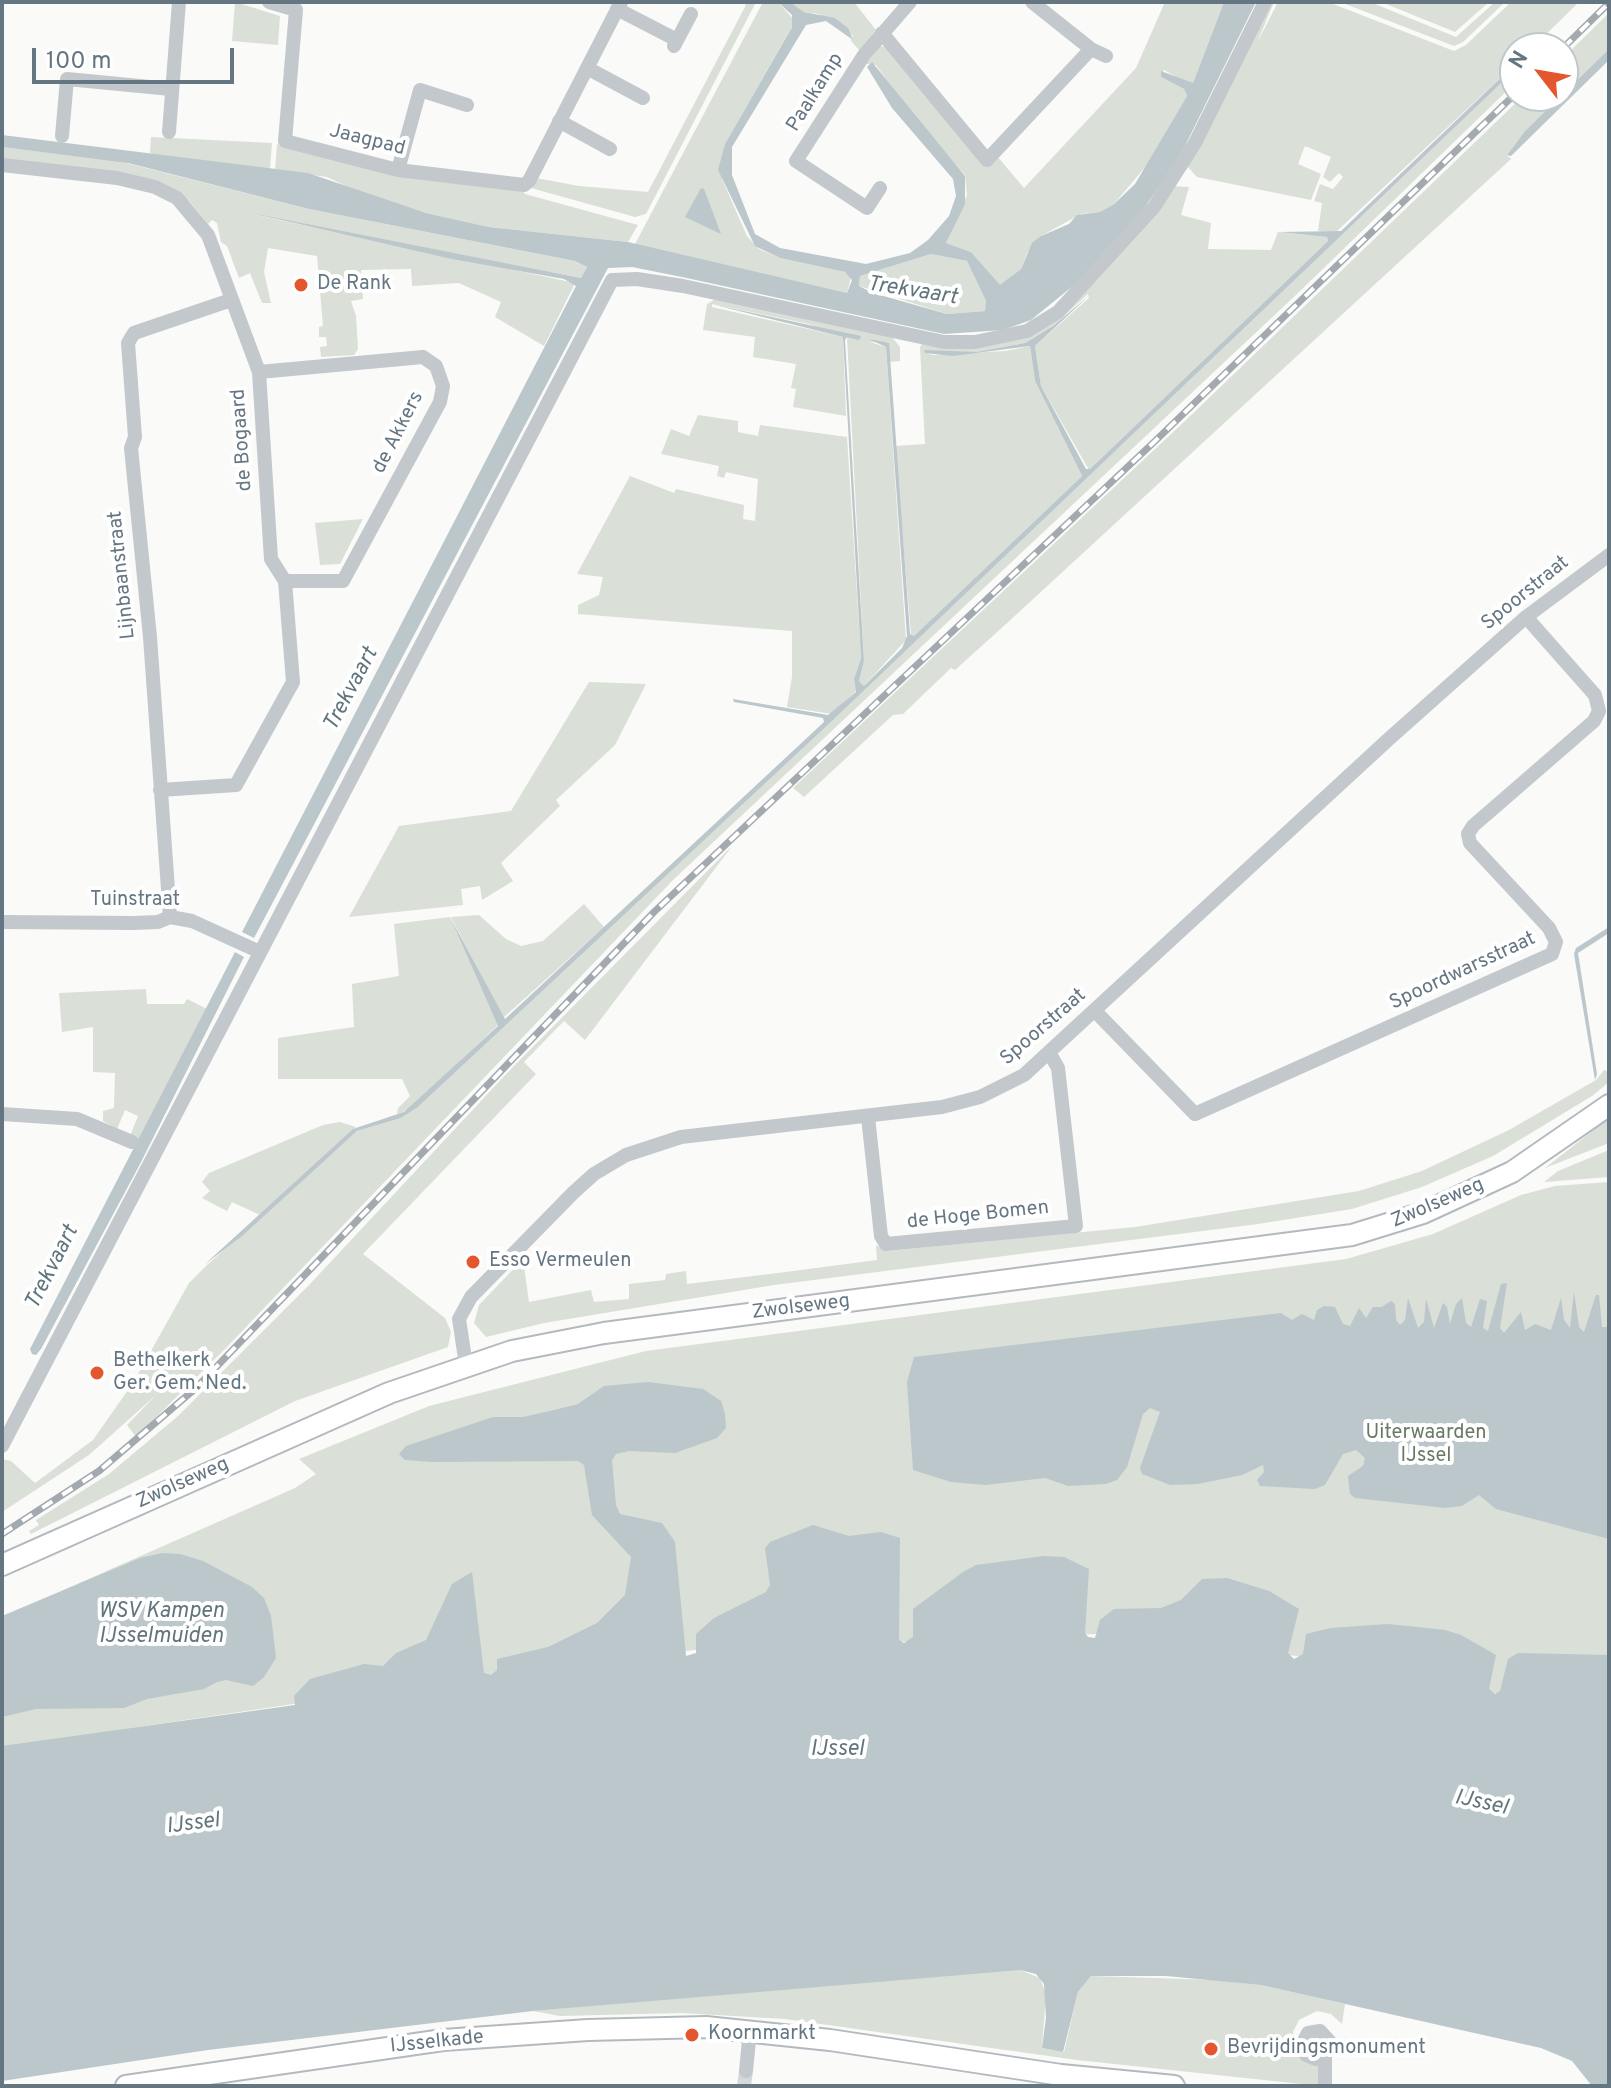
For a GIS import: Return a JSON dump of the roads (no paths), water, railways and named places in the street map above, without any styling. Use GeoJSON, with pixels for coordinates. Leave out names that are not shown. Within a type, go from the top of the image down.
{"type":"FeatureCollection","features":[{"type":"Feature","properties":{"kind":"main road","name":"Zwolseweg"},"geometry":{"type":"LineString","coordinates":[[2,1565],[374,1399],[512,1351],[604,1333],[1352,1235],[1423,1213],[1512,1172],[1609,1105]]}},
{"type":"Feature","properties":{"kind":"main road","name":"IJsselkade"},"geometry":{"type":"LineString","coordinates":[[137,2085],[443,2040],[588,2030],[750,2030],[1060,2080],[1174,2086]]}},
{"type":"Feature","properties":{"kind":"street"},"geometry":{"type":"LineString","coordinates":[[169,132],[179,2]]}},
{"type":"Feature","properties":{"kind":"street","name":"Jaagpad"},"geometry":{"type":"LineString","coordinates":[[269,2],[298,6],[285,141],[398,170],[524,185],[529,181],[619,5],[676,43],[691,14]]}},
{"type":"Feature","properties":{"kind":"street","name":"Paalkamp"},"geometry":{"type":"LineString","coordinates":[[880,188],[867,208],[796,161],[882,33],[910,2]]}},
{"type":"Feature","properties":{"kind":"street"},"geometry":{"type":"LineString","coordinates":[[1032,2],[1091,49],[1106,56]]}},
{"type":"Feature","properties":{"kind":"street"},"geometry":{"type":"LineString","coordinates":[[2,1446],[612,280],[649,280],[944,342],[1002,338],[1041,324],[1109,260],[1154,207],[1195,143],[1265,2]]}},
{"type":"Feature","properties":{"kind":"street"},"geometry":{"type":"LineString","coordinates":[[882,33],[987,160],[1091,49]]}},
{"type":"Feature","properties":{"kind":"street"},"geometry":{"type":"LineString","coordinates":[[587,68],[643,98]]}},
{"type":"Feature","properties":{"kind":"street"},"geometry":{"type":"LineString","coordinates":[[62,136],[67,79],[171,89]]}},
{"type":"Feature","properties":{"kind":"street"},"geometry":{"type":"LineString","coordinates":[[398,170],[420,90],[467,105]]}},
{"type":"Feature","properties":{"kind":"street"},"geometry":{"type":"LineString","coordinates":[[559,121],[610,149]]}},
{"type":"Feature","properties":{"kind":"street","name":"de Bogaard"},"geometry":{"type":"LineString","coordinates":[[2,165],[117,178],[155,187],[177,198],[208,235],[259,372],[271,559],[285,581],[293,682],[236,785],[160,790]]}},
{"type":"Feature","properties":{"kind":"street","name":"Lijnbaanstraat"},"geometry":{"type":"LineString","coordinates":[[170,917],[150,637],[131,448],[135,437],[128,343],[134,333],[231,300]]}},
{"type":"Feature","properties":{"kind":"street","name":"de Akkers"},"geometry":{"type":"LineString","coordinates":[[259,372],[423,357],[436,366],[443,386],[440,402],[343,581],[285,581]]}},
{"type":"Feature","properties":{"kind":"street","name":"Spoorstraat"},"geometry":{"type":"LineString","coordinates":[[466,1365],[459,1319],[471,1297],[594,1174],[651,1145],[681,1137],[942,1107],[980,1097],[1024,1075],[1526,617],[1609,555]]}},
{"type":"Feature","properties":{"kind":"street","name":"Spoordwarsstraat"},"geometry":{"type":"LineString","coordinates":[[1095,1011],[1195,1114],[1552,954],[1556,942],[1549,928],[1470,843],[1468,834],[1473,826],[1594,721],[1599,711],[1595,695],[1526,617]]}},
{"type":"Feature","properties":{"kind":"street","name":"Tuinstraat"},"geometry":{"type":"LineString","coordinates":[[2,922],[133,923],[158,922],[170,917],[192,921],[260,952]]}},
{"type":"Feature","properties":{"kind":"street","name":"de Hoge Bomen"},"geometry":{"type":"LineString","coordinates":[[868,1117],[881,1236],[886,1244],[1076,1226],[1058,1068],[1050,1054]]}},
{"type":"Feature","properties":{"kind":"street"},"geometry":{"type":"LineString","coordinates":[[2,1114],[77,1119],[132,1142]]}},
{"type":"Feature","properties":{"kind":"street"},"geometry":{"type":"LineString","coordinates":[[746,2071],[750,2030]]}},
{"type":"Feature","properties":{"kind":"street"},"geometry":{"type":"LineString","coordinates":[[1325,2056],[1325,2086]]}},
{"type":"Feature","properties":{"kind":"water"},"geometry":{"type":"Polygon","coordinates":[[[778,2],[790,2],[804,12],[835,18],[848,28],[853,40],[826,21],[806,25],[732,147],[732,175],[755,234],[780,248],[866,264],[910,253],[928,240],[949,216],[956,196],[953,179],[892,108],[867,67],[872,62],[965,176],[965,204],[946,243],[971,252],[1000,285],[1021,269],[1032,243],[1041,236],[1069,224],[1077,215],[1100,212],[1114,204],[1135,184],[1187,96],[1184,89],[1161,77],[1161,71],[1193,83],[1224,2],[1256,2],[1184,148],[1138,217],[1079,281],[1031,320],[1003,330],[944,334],[632,267],[608,268],[254,938],[242,932],[576,286],[564,279],[452,259],[251,213],[581,278],[587,267],[575,261],[309,209],[128,163],[2,147],[2,135],[308,173],[426,213],[489,227],[628,242],[847,293],[852,280],[845,272],[780,258],[755,246],[718,170],[725,144],[792,27],[792,15],[778,2]],[[931,254],[860,276],[859,286],[873,293],[947,314],[985,311],[986,301],[967,261],[931,254]]]}},
{"type":"Feature","properties":{"kind":"water"},"geometry":{"type":"Polygon","coordinates":[[[1609,49],[1609,60],[1579,89],[1579,78],[1609,49]]]}},
{"type":"Feature","properties":{"kind":"water"},"geometry":{"type":"Polygon","coordinates":[[[1499,79],[1499,85],[831,722],[418,1107],[401,1118],[357,1131],[242,1236],[204,1265],[353,1129],[404,1112],[498,1026],[450,917],[505,1019],[824,722],[823,718],[734,702],[733,699],[828,715],[856,692],[854,679],[861,658],[843,337],[711,304],[861,336],[859,340],[847,337],[845,340],[864,661],[859,681],[864,686],[902,648],[907,636],[886,347],[869,339],[889,343],[910,634],[914,636],[1082,476],[1035,381],[1030,346],[953,356],[925,353],[924,350],[976,352],[1025,343],[1053,326],[1091,294],[1035,346],[1041,386],[1086,469],[1090,469],[1328,241],[1327,237],[1279,232],[1341,231],[1499,79]]]}},
{"type":"Feature","properties":{"kind":"water"},"geometry":{"type":"Polygon","coordinates":[[[1544,112],[1556,112],[1511,156],[1507,155],[1544,112]]]}},
{"type":"Feature","properties":{"kind":"water"},"geometry":{"type":"Polygon","coordinates":[[[701,188],[704,189],[721,234],[685,217],[701,188]]]}},
{"type":"Feature","properties":{"kind":"water"},"geometry":{"type":"Polygon","coordinates":[[[1609,927],[1609,933],[1578,953],[1597,1074],[1595,1080],[1574,954],[1576,948],[1609,927]]]}},
{"type":"Feature","properties":{"kind":"water"},"geometry":{"type":"Polygon","coordinates":[[[235,952],[244,957],[139,1166],[41,1349],[36,1355],[32,1354],[30,1349],[235,952]]]}},
{"type":"Feature","properties":{"kind":"water"},"geometry":{"type":"Polygon","coordinates":[[[1507,1283],[1500,1328],[1504,1333],[1521,1312],[1525,1330],[1535,1324],[1551,1330],[1561,1298],[1564,1320],[1570,1328],[1574,1292],[1579,1327],[1584,1332],[1596,1295],[1599,1295],[1602,1327],[1609,1327],[1609,1539],[1496,1509],[1479,1495],[1462,1506],[1445,1508],[1355,1498],[1350,1494],[1348,1476],[1363,1466],[1365,1458],[1356,1450],[1343,1454],[1325,1485],[1315,1489],[1260,1486],[1257,1480],[1264,1472],[1263,1465],[1242,1475],[1198,1484],[1170,1485],[1142,1474],[1140,1468],[1160,1412],[1150,1408],[1143,1414],[1127,1467],[1117,1480],[1106,1484],[1068,1486],[1045,1478],[985,1485],[951,1482],[913,1470],[907,1382],[914,1357],[1281,1313],[1292,1320],[1302,1314],[1314,1320],[1317,1310],[1324,1306],[1335,1307],[1343,1324],[1350,1326],[1359,1308],[1366,1318],[1373,1307],[1382,1307],[1391,1301],[1395,1304],[1396,1320],[1400,1325],[1405,1320],[1408,1298],[1418,1328],[1424,1322],[1426,1299],[1434,1328],[1443,1303],[1447,1307],[1450,1324],[1456,1304],[1462,1298],[1466,1323],[1471,1327],[1480,1299],[1487,1301],[1483,1328],[1488,1331],[1501,1284],[1507,1283]]]}},
{"type":"Feature","properties":{"kind":"water","name":"IJssel"},"geometry":{"type":"Polygon","coordinates":[[[648,1382],[703,1389],[721,1401],[725,1414],[726,1428],[717,1438],[675,1453],[629,1451],[616,1454],[612,1460],[616,1505],[620,1514],[662,1523],[675,1542],[686,1656],[696,1653],[696,1634],[714,1618],[766,1592],[770,1585],[765,1548],[770,1542],[813,1525],[849,1536],[881,1532],[900,1538],[899,1640],[904,1643],[913,1637],[913,1609],[963,1572],[976,1565],[1044,1556],[1064,1557],[1089,1569],[1085,1633],[1088,1637],[1095,1638],[1100,1620],[1114,1609],[1161,1608],[1181,1600],[1202,1579],[1227,1578],[1269,1591],[1299,1609],[1288,1653],[1294,1659],[1303,1654],[1306,1634],[1331,1628],[1388,1624],[1445,1630],[1461,1635],[1496,1655],[1489,1689],[1495,1694],[1500,1691],[1508,1659],[1518,1653],[1609,1655],[1609,2086],[1592,2086],[1572,2061],[1541,2048],[1261,1985],[1166,1976],[1091,1976],[1078,1992],[1063,2052],[1042,2048],[1046,2018],[1044,1984],[1036,1974],[1020,1970],[533,2011],[208,2050],[2,2081],[2,1746],[295,1705],[294,1696],[310,1679],[364,1664],[383,1666],[396,1653],[426,1640],[452,1584],[472,1572],[484,1673],[491,1675],[497,1670],[497,1659],[548,1647],[597,1623],[625,1595],[631,1557],[592,1515],[584,1465],[578,1461],[432,1462],[405,1460],[399,1454],[406,1446],[493,1417],[523,1417],[554,1410],[578,1404],[604,1386],[648,1382]]]}},
{"type":"Feature","properties":{"kind":"water","name":"WSV Kampen IJsselmuiden"},"geometry":{"type":"Polygon","coordinates":[[[162,1553],[180,1554],[203,1561],[252,1587],[264,1598],[271,1616],[276,1658],[264,1677],[253,1686],[226,1680],[204,1689],[147,1699],[124,1708],[36,1709],[2,1717],[2,1616],[140,1558],[162,1553]]]}},
{"type":"Feature","properties":{"kind":"tunnel"},"geometry":{"type":"LineString","coordinates":[[744,2086],[746,2071]]}},
{"type":"Feature","properties":{"kind":"railway"},"geometry":{"type":"LineString","coordinates":[[1579,32],[1609,3]]}},
{"type":"Feature","properties":{"kind":"railway"},"geometry":{"type":"LineString","coordinates":[[2,1534],[99,1471],[196,1388],[654,912],[1153,443],[1499,109]]}},
{"type":"Feature","properties":{"kind":"place","name":"De Rank"},"geometry":{"type":"Point","coordinates":[301,285]}},
{"type":"Feature","properties":{"kind":"place","name":"Esso Vermeulen"},"geometry":{"type":"Point","coordinates":[473,1262]}},
{"type":"Feature","properties":{"kind":"place","name":"Bethelkerk Ger. Gem. Ned."},"geometry":{"type":"Point","coordinates":[97,1373]}},
{"type":"Feature","properties":{"kind":"place","name":"Koornmarkt"},"geometry":{"type":"Point","coordinates":[692,2035]}},
{"type":"Feature","properties":{"kind":"place","name":"Bevrijdingsmonument"},"geometry":{"type":"Point","coordinates":[1211,2049]}},
{"type":"Feature","properties":{"kind":"water label","name":"Trekvaart"},"geometry":{"type":"Point","coordinates":[912,292]}},
{"type":"Feature","properties":{"kind":"water label","name":"Trekvaart"},"geometry":{"type":"Point","coordinates":[352,690]}},
{"type":"Feature","properties":{"kind":"water label","name":"Trekvaart"},"geometry":{"type":"Point","coordinates":[53,1268]}},
{"type":"Feature","properties":{"kind":"park label","name":"Uiterwaarden IJssel"},"geometry":{"type":"Point","coordinates":[1426,1446]}}]}
